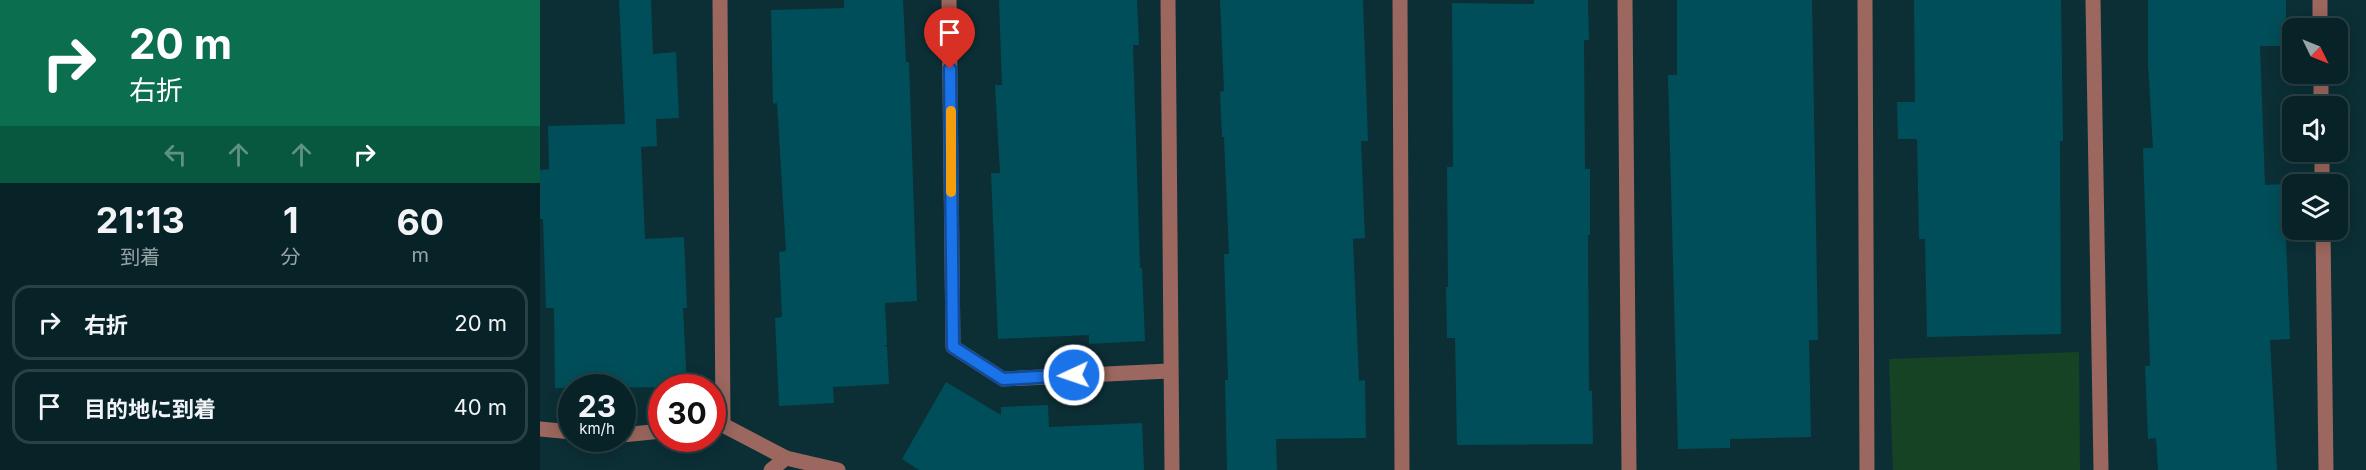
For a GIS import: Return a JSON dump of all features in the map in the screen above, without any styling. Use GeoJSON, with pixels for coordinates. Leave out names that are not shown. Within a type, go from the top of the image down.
{"type":"FeatureCollection","features":[{"type":"Feature","properties":{"kind":"street"},"geometry":{"type":"LineString","coordinates":[[718,374],[720,0]]}},
{"type":"Feature","properties":{"kind":"street"},"geometry":{"type":"LineString","coordinates":[[949,0],[953,347],[1003,379],[1169,371]]}},
{"type":"Feature","properties":{"kind":"street"},"geometry":{"type":"LineString","coordinates":[[1168,0],[1169,371],[1172,470]]}},
{"type":"Feature","properties":{"kind":"street"},"geometry":{"type":"LineString","coordinates":[[1400,0],[1402,470]]}},
{"type":"Feature","properties":{"kind":"street"},"geometry":{"type":"LineString","coordinates":[[1625,0],[1629,470]]}},
{"type":"Feature","properties":{"kind":"street"},"geometry":{"type":"LineString","coordinates":[[1865,0],[1867,470]]}},
{"type":"Feature","properties":{"kind":"street"},"geometry":{"type":"LineString","coordinates":[[2093,0],[2101,470]]}},
{"type":"Feature","properties":{"kind":"street"},"geometry":{"type":"LineString","coordinates":[[2320,0],[2320,18]]}},
{"type":"Feature","properties":{"kind":"street"},"geometry":{"type":"LineString","coordinates":[[2323,240],[2326,470]]}},
{"type":"Feature","properties":{"kind":"street"},"geometry":{"type":"LineString","coordinates":[[540,429],[558,431]]}},
{"type":"Feature","properties":{"kind":"street"},"geometry":{"type":"LineString","coordinates":[[726,430],[786,458],[838,470]]}},
{"type":"Feature","properties":{"kind":"street"},"geometry":{"type":"LineString","coordinates":[[771,470],[786,458]]}},
{"type":"Feature","properties":{"kind":"green space"},"geometry":{"type":"Polygon","coordinates":[[[2079,352],[2080,470],[1893,470],[1889,359],[2079,352]]]}},
{"type":"Feature","properties":{"kind":"building"},"geometry":{"type":"Polygon","coordinates":[[[619,0],[651,0],[653,54],[676,52],[679,118],[656,119],[657,146],[641,147],[645,239],[684,237],[687,308],[683,308],[686,374],[648,374],[648,387],[636,387],[636,374],[558,374],[558,388],[555,388],[554,308],[546,308],[543,219],[540,219],[540,170],[549,169],[548,126],[625,124],[619,0]]]}},
{"type":"Feature","properties":{"kind":"building"},"geometry":{"type":"Polygon","coordinates":[[[844,0],[903,0],[906,62],[909,62],[917,301],[885,303],[887,345],[884,345],[887,347],[889,384],[833,387],[834,403],[779,406],[775,318],[782,317],[779,252],[786,251],[777,103],[773,104],[771,10],[844,8],[844,0]]]}},
{"type":"Feature","properties":{"kind":"building"},"geometry":{"type":"Polygon","coordinates":[[[999,0],[1137,0],[1139,45],[1133,45],[1140,268],[1142,268],[1145,341],[1089,344],[1089,335],[998,339],[991,173],[1000,173],[995,85],[1002,85],[999,0]]]}},
{"type":"Feature","properties":{"kind":"building"},"geometry":{"type":"Polygon","coordinates":[[[1220,0],[1363,0],[1368,141],[1361,141],[1365,238],[1353,239],[1359,381],[1365,380],[1366,438],[1276,439],[1277,470],[1227,470],[1225,380],[1228,380],[1224,254],[1229,254],[1220,92],[1224,91],[1220,0]]]}},
{"type":"Feature","properties":{"kind":"building"},"geometry":{"type":"Polygon","coordinates":[[[1534,0],[1588,0],[1589,40],[1584,40],[1585,169],[1590,169],[1589,391],[1592,391],[1593,444],[1457,445],[1455,338],[1447,338],[1446,287],[1448,287],[1447,167],[1453,167],[1452,3],[1534,4],[1534,0]]]}},
{"type":"Feature","properties":{"kind":"building"},"geometry":{"type":"Polygon","coordinates":[[[1677,0],[1812,0],[1818,340],[1809,340],[1811,437],[1730,439],[1730,448],[1678,449],[1668,75],[1677,75],[1677,0]]]}},
{"type":"Feature","properties":{"kind":"building"},"geometry":{"type":"Polygon","coordinates":[[[1914,0],[2061,0],[2063,141],[2060,141],[2061,334],[1927,337],[1925,239],[1919,239],[1917,139],[1898,139],[1897,102],[1915,102],[1914,0]]]}},
{"type":"Feature","properties":{"kind":"building"},"geometry":{"type":"Polygon","coordinates":[[[2148,0],[2286,0],[2286,18],[2282,18],[2282,46],[2260,46],[2265,185],[2282,184],[2282,240],[2286,240],[2287,264],[2290,339],[2270,340],[2277,470],[2158,470],[2156,438],[2148,439],[2145,366],[2150,366],[2143,148],[2153,148],[2148,64],[2148,0]]]}},
{"type":"Feature","properties":{"kind":"building"},"geometry":{"type":"Polygon","coordinates":[[[946,382],[1001,415],[1001,407],[1048,405],[1049,427],[1142,423],[1144,470],[919,470],[902,459],[946,382]]]}},
{"type":"Feature","properties":{"kind":"slow traffic"},"geometry":{"type":"LineString","coordinates":[[951,111],[951,192]]}},
{"type":"Feature","properties":{"kind":"route"},"geometry":{"type":"LineString","coordinates":[[950,69],[953,347],[1003,379],[1074,375]]}}]}
